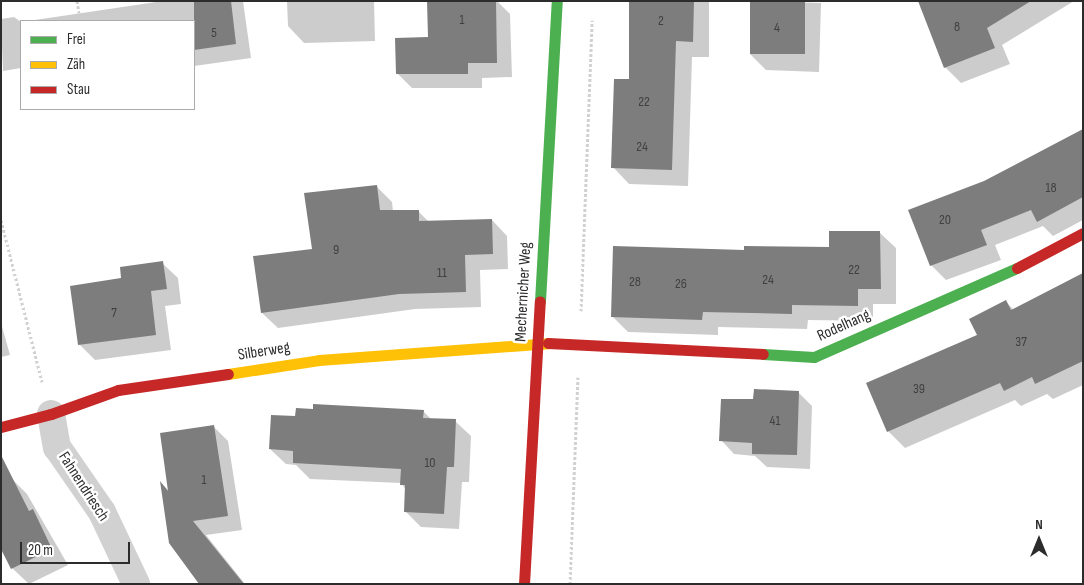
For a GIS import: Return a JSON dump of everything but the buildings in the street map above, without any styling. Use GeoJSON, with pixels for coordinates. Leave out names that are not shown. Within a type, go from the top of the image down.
{"type":"FeatureCollection","features":[{"type":"Feature","properties":{"kind":"street","name":"Mechernicher Weg"},"geometry":{"type":"LineString","coordinates":[[524,584],[556,1]]}},
{"type":"Feature","properties":{"kind":"street","name":"Rodelhang"},"geometry":{"type":"LineString","coordinates":[[537,342],[580,346],[814,357],[1042,257],[1083,233]]}},
{"type":"Feature","properties":{"kind":"street","name":"Silberweg"},"geometry":{"type":"LineString","coordinates":[[1,427],[51,414],[118,390],[310,361],[537,342]]}},
{"type":"Feature","properties":{"kind":"street","name":"Fahnendriesch"},"geometry":{"type":"LineString","coordinates":[[51,414],[57,447],[102,512],[136,584]]}},
{"type":"Feature","properties":{"kind":"path"},"geometry":{"type":"LineString","coordinates":[[77,1],[79,13]]}},
{"type":"Feature","properties":{"kind":"path"},"geometry":{"type":"LineString","coordinates":[[570,584],[592,11]]}},
{"type":"Feature","properties":{"kind":"path"},"geometry":{"type":"LineString","coordinates":[[1,220],[51,414]]}},
{"type":"Feature","properties":{"kind":"traffic: fast"},"geometry":{"type":"LineString","coordinates":[[540,301],[557,1]]}},
{"type":"Feature","properties":{"kind":"traffic: fast"},"geometry":{"type":"LineString","coordinates":[[763,354],[814,357],[1017,268]]}},
{"type":"Feature","properties":{"kind":"traffic: slow"},"geometry":{"type":"LineString","coordinates":[[228,374],[319,360],[548,343]]}},
{"type":"Feature","properties":{"kind":"traffic: jam"},"geometry":{"type":"LineString","coordinates":[[1017,268],[1083,233]]}},
{"type":"Feature","properties":{"kind":"traffic: jam"},"geometry":{"type":"LineString","coordinates":[[524,584],[540,301]]}},
{"type":"Feature","properties":{"kind":"traffic: jam"},"geometry":{"type":"LineString","coordinates":[[548,343],[763,354]]}},
{"type":"Feature","properties":{"kind":"traffic: jam"},"geometry":{"type":"LineString","coordinates":[[1,427],[51,414],[118,390],[228,374]]}}]}
